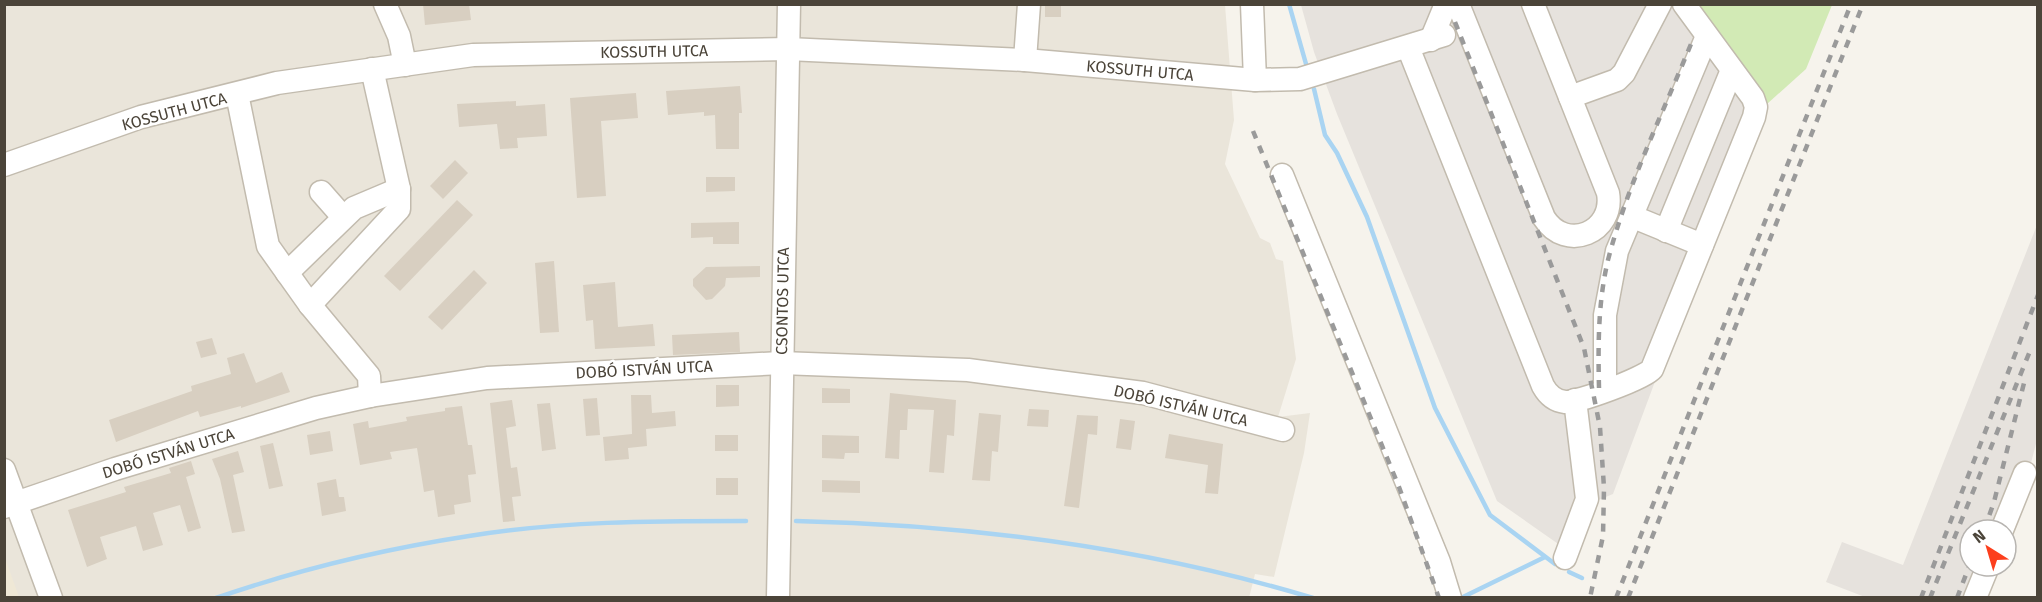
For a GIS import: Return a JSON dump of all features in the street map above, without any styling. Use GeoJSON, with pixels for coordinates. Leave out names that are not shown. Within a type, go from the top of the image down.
{"type":"FeatureCollection","features":[{"type":"Feature","properties":{"kind":"street"},"geometry":{"type":"LineString","coordinates":[[385,4],[399,36],[405,65]]}},
{"type":"Feature","properties":{"kind":"street","name":"CSONTOS UTCA"},"geometry":{"type":"LineString","coordinates":[[778,597],[780,363],[789,4]]}},
{"type":"Feature","properties":{"kind":"street"},"geometry":{"type":"LineString","coordinates":[[1025,60],[1029,4]]}},
{"type":"Feature","properties":{"kind":"street"},"geometry":{"type":"LineString","coordinates":[[1252,4],[1255,80]]}},
{"type":"Feature","properties":{"kind":"street","name":"KOSSUTH UTCA"},"geometry":{"type":"LineString","coordinates":[[4,165],[141,117],[277,83],[473,55],[788,49],[1025,60],[1255,80],[1300,80],[1438,38],[1446,4]]}},
{"type":"Feature","properties":{"kind":"street"},"geometry":{"type":"LineString","coordinates":[[1458,4],[1544,218],[1560,234],[1576,237],[1592,232],[1600,226],[1606,216],[1609,199],[1533,4]]}},
{"type":"Feature","properties":{"kind":"street"},"geometry":{"type":"LineString","coordinates":[[1570,97],[1617,80],[1624,73],[1660,4]]}},
{"type":"Feature","properties":{"kind":"street"},"geometry":{"type":"LineString","coordinates":[[1408,47],[1543,386],[1555,399],[1563,402],[1640,379],[1652,369],[1754,117],[1755,107],[1752,98],[1684,4]]}},
{"type":"Feature","properties":{"kind":"street"},"geometry":{"type":"LineString","coordinates":[[1605,390],[1603,336],[1608,289],[1617,251],[1707,36]]}},
{"type":"Feature","properties":{"kind":"street"},"geometry":{"type":"LineString","coordinates":[[310,305],[399,209],[389,194],[372,69]]}},
{"type":"Feature","properties":{"kind":"street"},"geometry":{"type":"LineString","coordinates":[[1666,231],[1732,70]]}},
{"type":"Feature","properties":{"kind":"street"},"geometry":{"type":"LineString","coordinates":[[237,94],[265,235],[272,253],[310,305],[369,376],[370,396]]}},
{"type":"Feature","properties":{"kind":"street"},"geometry":{"type":"LineString","coordinates":[[1282,175],[1422,517],[1450,597]]}},
{"type":"Feature","properties":{"kind":"street"},"geometry":{"type":"LineString","coordinates":[[321,192],[343,217]]}},
{"type":"Feature","properties":{"kind":"street"},"geometry":{"type":"LineString","coordinates":[[287,273],[343,217],[360,205],[389,194]]}},
{"type":"Feature","properties":{"kind":"street"},"geometry":{"type":"LineString","coordinates":[[1631,216],[1702,245]]}},
{"type":"Feature","properties":{"kind":"street","name":"DOBÓ ISTVÁN UTCA"},"geometry":{"type":"LineString","coordinates":[[10,505],[316,408],[370,396],[487,378],[780,363],[968,370],[1143,393],[1283,430]]}},
{"type":"Feature","properties":{"kind":"street"},"geometry":{"type":"LineString","coordinates":[[1565,558],[1587,499],[1575,400]]}},
{"type":"Feature","properties":{"kind":"street"},"geometry":{"type":"LineString","coordinates":[[4,470],[10,505],[51,597]]}},
{"type":"Feature","properties":{"kind":"street"},"geometry":{"type":"LineString","coordinates":[[2007,518],[2025,473]]}},
{"type":"Feature","properties":{"kind":"street"},"geometry":{"type":"LineString","coordinates":[[1975,597],[1983,578]]}},
{"type":"Feature","properties":{"kind":"shaded area"},"geometry":{"type":"Polygon","coordinates":[[[4,5],[1225,5],[1234,120],[1225,164],[1260,238],[1270,243],[1276,259],[1283,261],[1296,359],[1278,417],[1310,413],[1304,453],[1274,577],[1255,574],[1249,598],[5,597],[4,5]]]}},
{"type":"Feature","properties":{"kind":"shaded area"},"geometry":{"type":"Polygon","coordinates":[[[1301,5],[1690,5],[1767,104],[1675,328],[1613,494],[1596,501],[1574,555],[1497,501],[1337,114],[1314,52],[1301,5]]]}},
{"type":"Feature","properties":{"kind":"shaded area"},"geometry":{"type":"Polygon","coordinates":[[[2037,225],[2037,440],[2022,497],[2012,518],[1958,518],[1958,578],[1990,578],[1983,597],[1865,597],[1826,582],[1842,542],[1903,565],[2037,225]]]}},
{"type":"Feature","properties":{"kind":"shaded area"},"geometry":{"type":"Polygon","coordinates":[[[5,558],[19,597],[5,597],[5,558]]]}},
{"type":"Feature","properties":{"kind":"green space"},"geometry":{"type":"Polygon","coordinates":[[[1690,5],[1832,5],[1806,69],[1767,104],[1690,5]]]}},
{"type":"Feature","properties":{"kind":"building"},"geometry":{"type":"Polygon","coordinates":[[[423,4],[469,4],[471,20],[425,25],[423,4]]]}},
{"type":"Feature","properties":{"kind":"building"},"geometry":{"type":"Polygon","coordinates":[[[1045,4],[1061,4],[1061,17],[1045,17],[1045,4]]]}},
{"type":"Feature","properties":{"kind":"building"},"geometry":{"type":"Polygon","coordinates":[[[740,86],[742,113],[739,113],[739,149],[716,149],[715,115],[704,116],[704,112],[668,115],[666,91],[740,86]]]}},
{"type":"Feature","properties":{"kind":"building"},"geometry":{"type":"Polygon","coordinates":[[[636,93],[638,118],[601,121],[606,196],[577,198],[570,98],[636,93]]]}},
{"type":"Feature","properties":{"kind":"building"},"geometry":{"type":"Polygon","coordinates":[[[516,101],[516,106],[545,104],[547,136],[517,138],[518,148],[500,149],[497,124],[459,127],[457,104],[516,101]]]}},
{"type":"Feature","properties":{"kind":"building"},"geometry":{"type":"Polygon","coordinates":[[[455,160],[468,173],[443,199],[430,186],[455,160]]]}},
{"type":"Feature","properties":{"kind":"building"},"geometry":{"type":"Polygon","coordinates":[[[706,177],[735,177],[735,191],[706,192],[706,177]]]}},
{"type":"Feature","properties":{"kind":"building"},"geometry":{"type":"Polygon","coordinates":[[[457,200],[473,215],[400,291],[384,276],[457,200]]]}},
{"type":"Feature","properties":{"kind":"building"},"geometry":{"type":"Polygon","coordinates":[[[739,222],[739,244],[713,244],[713,237],[691,238],[691,223],[739,222]]]}},
{"type":"Feature","properties":{"kind":"building"},"geometry":{"type":"Polygon","coordinates":[[[554,261],[559,332],[540,333],[535,263],[554,261]]]}},
{"type":"Feature","properties":{"kind":"building"},"geometry":{"type":"Polygon","coordinates":[[[760,266],[760,277],[726,278],[725,286],[712,299],[706,300],[693,286],[693,279],[706,267],[760,266]]]}},
{"type":"Feature","properties":{"kind":"building"},"geometry":{"type":"Polygon","coordinates":[[[474,270],[487,283],[442,330],[428,317],[474,270]]]}},
{"type":"Feature","properties":{"kind":"building"},"geometry":{"type":"Polygon","coordinates":[[[615,282],[618,327],[653,324],[655,346],[595,349],[593,320],[586,321],[583,285],[615,282]]]}},
{"type":"Feature","properties":{"kind":"building"},"geometry":{"type":"Polygon","coordinates":[[[739,332],[740,352],[673,355],[672,335],[739,332]]]}},
{"type":"Feature","properties":{"kind":"building"},"geometry":{"type":"Polygon","coordinates":[[[212,338],[217,354],[201,358],[196,342],[212,338]]]}},
{"type":"Feature","properties":{"kind":"building"},"geometry":{"type":"Polygon","coordinates":[[[244,353],[256,383],[282,372],[290,392],[241,408],[241,406],[200,417],[198,411],[116,442],[109,420],[192,391],[191,386],[231,374],[227,358],[244,353]]]}},
{"type":"Feature","properties":{"kind":"building"},"geometry":{"type":"Polygon","coordinates":[[[716,385],[739,385],[739,406],[716,407],[716,385]]]}},
{"type":"Feature","properties":{"kind":"building"},"geometry":{"type":"Polygon","coordinates":[[[822,388],[850,389],[850,403],[822,403],[822,388]]]}},
{"type":"Feature","properties":{"kind":"building"},"geometry":{"type":"Polygon","coordinates":[[[890,393],[956,400],[954,436],[947,435],[944,473],[929,472],[934,410],[908,409],[907,430],[900,430],[899,459],[885,458],[890,393]]]}},
{"type":"Feature","properties":{"kind":"building"},"geometry":{"type":"Polygon","coordinates":[[[631,395],[651,395],[652,413],[675,411],[676,426],[646,429],[647,446],[628,448],[629,459],[605,461],[603,437],[632,434],[631,395]]]}},
{"type":"Feature","properties":{"kind":"building"},"geometry":{"type":"Polygon","coordinates":[[[597,398],[600,435],[586,436],[583,399],[597,398]]]}},
{"type":"Feature","properties":{"kind":"building"},"geometry":{"type":"Polygon","coordinates":[[[512,400],[516,426],[506,428],[511,468],[517,467],[521,496],[512,497],[515,521],[503,522],[490,403],[512,400]]]}},
{"type":"Feature","properties":{"kind":"building"},"geometry":{"type":"Polygon","coordinates":[[[550,403],[556,449],[542,451],[537,404],[550,403]]]}},
{"type":"Feature","properties":{"kind":"building"},"geometry":{"type":"Polygon","coordinates":[[[462,406],[468,445],[472,445],[476,474],[468,475],[471,502],[454,505],[455,514],[438,517],[434,490],[424,492],[417,448],[390,452],[392,459],[360,465],[353,424],[368,421],[369,428],[407,421],[406,417],[462,406]]]}},
{"type":"Feature","properties":{"kind":"building"},"geometry":{"type":"Polygon","coordinates":[[[1029,409],[1049,410],[1048,427],[1027,426],[1029,409]]]}},
{"type":"Feature","properties":{"kind":"building"},"geometry":{"type":"Polygon","coordinates":[[[979,413],[1001,415],[998,452],[992,451],[990,481],[972,480],[979,413]]]}},
{"type":"Feature","properties":{"kind":"building"},"geometry":{"type":"Polygon","coordinates":[[[1077,415],[1098,416],[1097,435],[1088,434],[1079,508],[1064,506],[1077,415]]]}},
{"type":"Feature","properties":{"kind":"building"},"geometry":{"type":"Polygon","coordinates":[[[1120,419],[1135,421],[1131,450],[1116,448],[1120,419]]]}},
{"type":"Feature","properties":{"kind":"building"},"geometry":{"type":"Polygon","coordinates":[[[330,431],[333,451],[310,455],[307,435],[330,431]]]}},
{"type":"Feature","properties":{"kind":"building"},"geometry":{"type":"Polygon","coordinates":[[[1169,434],[1223,444],[1218,494],[1205,493],[1208,465],[1165,458],[1169,434]]]}},
{"type":"Feature","properties":{"kind":"building"},"geometry":{"type":"Polygon","coordinates":[[[715,435],[738,435],[738,451],[715,451],[715,435]]]}},
{"type":"Feature","properties":{"kind":"building"},"geometry":{"type":"Polygon","coordinates":[[[822,435],[859,436],[859,453],[845,453],[844,459],[822,458],[822,435]]]}},
{"type":"Feature","properties":{"kind":"building"},"geometry":{"type":"Polygon","coordinates":[[[273,443],[283,486],[269,489],[260,446],[273,443]]]}},
{"type":"Feature","properties":{"kind":"building"},"geometry":{"type":"Polygon","coordinates":[[[238,451],[244,472],[233,475],[245,531],[232,533],[220,479],[212,459],[238,451]]]}},
{"type":"Feature","properties":{"kind":"building"},"geometry":{"type":"Polygon","coordinates":[[[191,461],[195,474],[186,477],[201,528],[188,532],[180,505],[153,513],[163,545],[143,551],[136,526],[100,537],[107,559],[87,567],[68,510],[126,492],[124,487],[171,473],[169,468],[191,461]]]}},
{"type":"Feature","properties":{"kind":"building"},"geometry":{"type":"Polygon","coordinates":[[[716,478],[738,478],[738,495],[716,495],[716,478]]]}},
{"type":"Feature","properties":{"kind":"building"},"geometry":{"type":"Polygon","coordinates":[[[336,479],[339,497],[344,497],[346,511],[322,516],[317,483],[336,479]]]}},
{"type":"Feature","properties":{"kind":"building"},"geometry":{"type":"Polygon","coordinates":[[[822,480],[860,481],[860,493],[822,492],[822,480]]]}},
{"type":"Feature","properties":{"kind":"waterway"},"geometry":{"type":"LineString","coordinates":[[1289,4],[1308,71]]}},
{"type":"Feature","properties":{"kind":"waterway"},"geometry":{"type":"LineString","coordinates":[[1314,89],[1325,135],[1337,153],[1367,217],[1435,408],[1490,515],[1555,564]]}},
{"type":"Feature","properties":{"kind":"waterway"},"geometry":{"type":"LineString","coordinates":[[216,598],[341,561],[405,547],[503,531],[642,522],[746,521]]}},
{"type":"Feature","properties":{"kind":"waterway"},"geometry":{"type":"LineString","coordinates":[[796,521],[927,528],[1057,542],[1186,565],[1313,598]]}},
{"type":"Feature","properties":{"kind":"waterway"},"geometry":{"type":"LineString","coordinates":[[1463,597],[1545,557]]}},
{"type":"Feature","properties":{"kind":"waterway"},"geometry":{"type":"LineString","coordinates":[[1569,572],[1582,578]]}},
{"type":"Feature","properties":{"kind":"railway"},"geometry":{"type":"LineString","coordinates":[[1616,598],[1851,4]]}},
{"type":"Feature","properties":{"kind":"railway"},"geometry":{"type":"LineString","coordinates":[[1628,598],[1863,4]]}},
{"type":"Feature","properties":{"kind":"railway"},"geometry":{"type":"LineString","coordinates":[[1455,22],[1584,348],[1600,427],[1604,488],[1603,536],[1590,598]]}},
{"type":"Feature","properties":{"kind":"railway"},"geometry":{"type":"LineString","coordinates":[[1599,388],[1600,308],[1608,260],[1635,178],[1691,44]]}},
{"type":"Feature","properties":{"kind":"railway"},"geometry":{"type":"LineString","coordinates":[[1253,131],[1399,487],[1439,598]]}},
{"type":"Feature","properties":{"kind":"railway"},"geometry":{"type":"LineString","coordinates":[[1921,598],[2038,295]]}},
{"type":"Feature","properties":{"kind":"railway"},"geometry":{"type":"LineString","coordinates":[[1930,598],[2032,346]]}},
{"type":"Feature","properties":{"kind":"railway"},"geometry":{"type":"LineString","coordinates":[[1988,518],[2025,379]]}},
{"type":"Feature","properties":{"kind":"railway"},"geometry":{"type":"LineString","coordinates":[[1957,598],[1965,578]]}}]}
